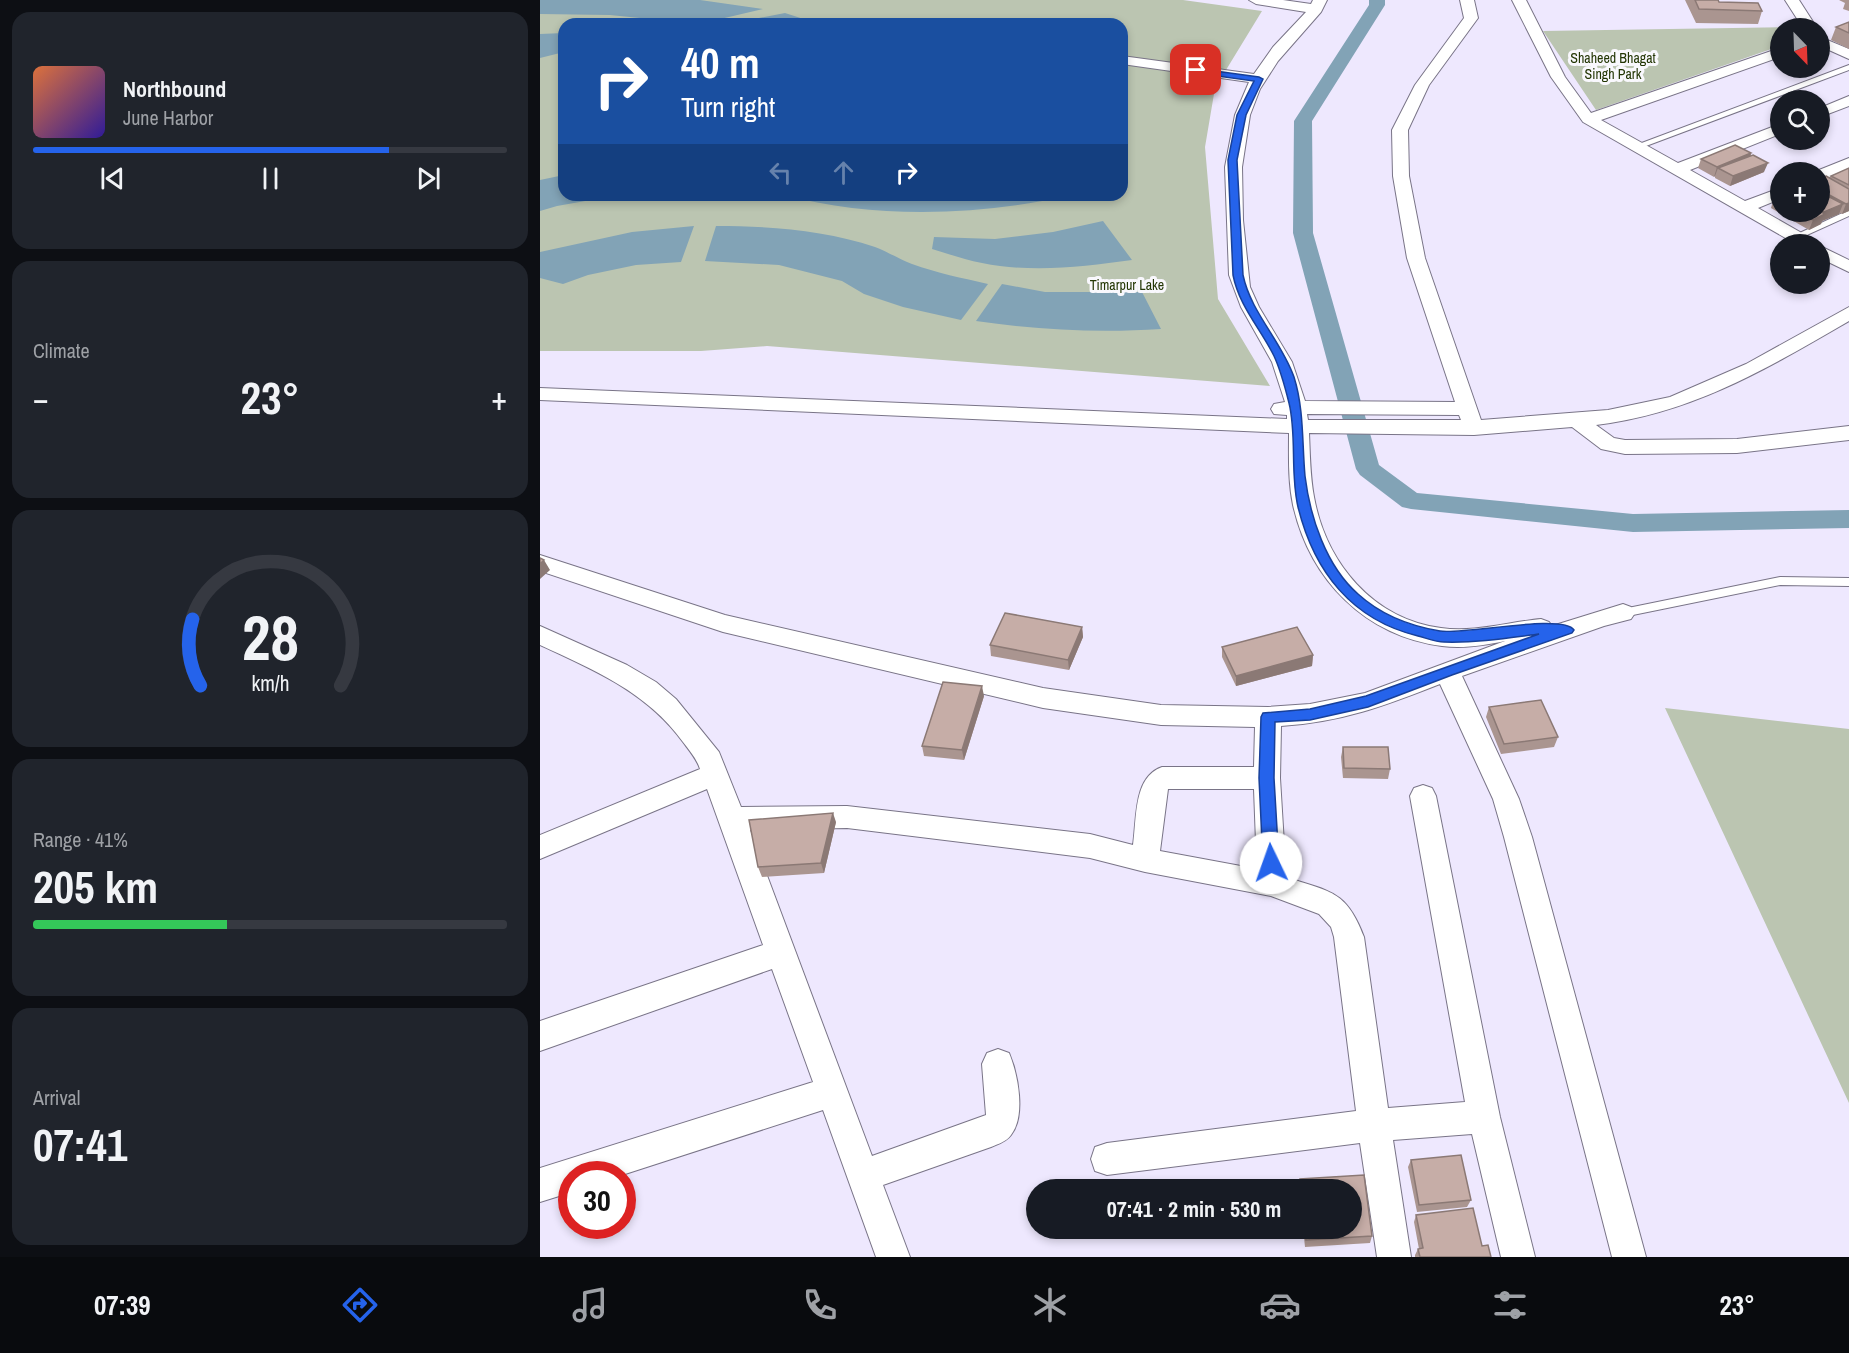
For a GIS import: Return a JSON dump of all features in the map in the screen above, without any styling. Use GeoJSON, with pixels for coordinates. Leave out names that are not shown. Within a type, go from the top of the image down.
{"type":"FeatureCollection","features":[{"type":"Feature","properties":{"kind":"street"},"geometry":{"type":"LineString","coordinates":[[1256,0],[1318,4]]}},
{"type":"Feature","properties":{"kind":"street"},"geometry":{"type":"LineString","coordinates":[[1467,0],[1471,18],[1422,85],[1400,130],[1401,176],[1416,258],[1470,419]]}},
{"type":"Feature","properties":{"kind":"street"},"geometry":{"type":"LineString","coordinates":[[1519,0],[1538,41],[1577,107],[1588,119],[1789,234]]}},
{"type":"Feature","properties":{"kind":"street"},"geometry":{"type":"LineString","coordinates":[[1792,0],[1804,18]]}},
{"type":"Feature","properties":{"kind":"street"},"geometry":{"type":"LineString","coordinates":[[1318,4],[1267,65],[1259,79],[1242,115],[1233,160],[1238,275],[1242,294],[1279,356],[1302,414],[1299,476],[1305,507],[1315,539],[1331,571],[1352,597],[1379,617],[1410,629],[1442,637],[1482,636],[1548,628],[1567,630]]}},
{"type":"Feature","properties":{"kind":"street"},"geometry":{"type":"LineString","coordinates":[[1830,46],[1849,55]]}},
{"type":"Feature","properties":{"kind":"street"},"geometry":{"type":"LineString","coordinates":[[1588,119],[1770,55]]}},
{"type":"Feature","properties":{"kind":"street"},"geometry":{"type":"LineString","coordinates":[[1128,61],[1259,79]]}},
{"type":"Feature","properties":{"kind":"street"},"geometry":{"type":"LineString","coordinates":[[1830,109],[1849,101]]}},
{"type":"Feature","properties":{"kind":"street"},"geometry":{"type":"LineString","coordinates":[[1676,170],[1770,133]]}},
{"type":"Feature","properties":{"kind":"street"},"geometry":{"type":"LineString","coordinates":[[1830,172],[1849,163]]}},
{"type":"Feature","properties":{"kind":"street"},"geometry":{"type":"LineString","coordinates":[[1743,208],[1770,197]]}},
{"type":"Feature","properties":{"kind":"street"},"geometry":{"type":"LineString","coordinates":[[1830,256],[1848,265]]}},
{"type":"Feature","properties":{"kind":"street"},"geometry":{"type":"LineString","coordinates":[[1302,414],[1329,427],[1424,429],[1470,419],[1576,420],[1640,411],[1686,398],[1742,374],[1849,313]]}},
{"type":"Feature","properties":{"kind":"street"},"geometry":{"type":"LineString","coordinates":[[540,394],[915,413],[1190,423],[1226,414],[1302,414],[1433,408],[1470,419]]}},
{"type":"Feature","properties":{"kind":"street"},"geometry":{"type":"LineString","coordinates":[[1576,420],[1608,444],[1625,447],[1737,446],[1849,433]]}},
{"type":"Feature","properties":{"kind":"street"},"geometry":{"type":"LineString","coordinates":[[540,563],[723,623],[1043,698],[1161,715],[1268,717],[1310,714],[1368,702],[1447,671],[1623,613]]}},
{"type":"Feature","properties":{"kind":"street"},"geometry":{"type":"LineString","coordinates":[[540,635],[615,671],[659,698],[691,731],[710,760],[893,1257]]}},
{"type":"Feature","properties":{"kind":"street"},"geometry":{"type":"LineString","coordinates":[[1447,671],[1506,799],[1518,837],[1629,1257]]}},
{"type":"Feature","properties":{"kind":"street"},"geometry":{"type":"LineString","coordinates":[[1268,717],[1267,778],[1272,885]]}},
{"type":"Feature","properties":{"kind":"street"},"geometry":{"type":"LineString","coordinates":[[540,847],[716,774]]}},
{"type":"Feature","properties":{"kind":"street"},"geometry":{"type":"LineString","coordinates":[[1145,860],[1155,785],[1162,778],[1267,778]]}},
{"type":"Feature","properties":{"kind":"street"},"geometry":{"type":"LineString","coordinates":[[1423,796],[1484,1117],[1518,1257]]}},
{"type":"Feature","properties":{"kind":"street"},"geometry":{"type":"LineString","coordinates":[[733,819],[846,817],[1090,846],[1145,860],[1272,885],[1329,905],[1343,920],[1349,937],[1394,1257]]}},
{"type":"Feature","properties":{"kind":"street"},"geometry":{"type":"LineString","coordinates":[[540,1036],[781,952]]}},
{"type":"Feature","properties":{"kind":"street"},"geometry":{"type":"LineString","coordinates":[[863,1176],[998,1127],[1002,1120],[998,1064]]}},
{"type":"Feature","properties":{"kind":"street"},"geometry":{"type":"LineString","coordinates":[[616,1161],[831,1092]]}},
{"type":"Feature","properties":{"kind":"street"},"geometry":{"type":"LineString","coordinates":[[1107,1159],[1374,1125],[1484,1117]]}},
{"type":"Feature","properties":{"kind":"street"},"geometry":{"type":"LineString","coordinates":[[540,1185],[558,1179]]}},
{"type":"Feature","properties":{"kind":"lane"},"geometry":{"type":"LineString","coordinates":[[1635,147],[1849,67]]}},
{"type":"Feature","properties":{"kind":"lane"},"geometry":{"type":"LineString","coordinates":[[1814,234],[1849,213]]}},
{"type":"Feature","properties":{"kind":"lane"},"geometry":{"type":"LineString","coordinates":[[1623,613],[1780,581],[1849,582]]}},
{"type":"Feature","properties":{"kind":"green space","name":"Timarpur Lake"},"geometry":{"type":"Polygon","coordinates":[[[540,0],[1183,0],[1262,11],[1215,88],[1205,147],[1218,299],[1270,386],[767,346],[701,351],[540,351],[540,0]]]}},
{"type":"Feature","properties":{"kind":"green space","name":"Shaheed Bhagat Singh Park"},"geometry":{"type":"Polygon","coordinates":[[[1770,27],[1770,49],[1596,110],[1543,31],[1770,27]]]}},
{"type":"Feature","properties":{"kind":"green space"},"geometry":{"type":"Polygon","coordinates":[[[1665,708],[1849,729],[1849,1103],[1665,708]]]}},
{"type":"Feature","properties":{"kind":"water"},"geometry":{"type":"Polygon","coordinates":[[[540,0],[700,0],[763,9],[725,18],[640,18],[610,15],[540,14],[540,0]]]}},
{"type":"Feature","properties":{"kind":"water"},"geometry":{"type":"Polygon","coordinates":[[[785,13],[800,18],[759,18],[785,13]]]}},
{"type":"Feature","properties":{"kind":"water"},"geometry":{"type":"Polygon","coordinates":[[[558,33],[558,54],[540,58],[540,34],[558,33]]]}},
{"type":"Feature","properties":{"kind":"water"},"geometry":{"type":"Polygon","coordinates":[[[558,176],[558,201],[585,201],[540,211],[540,180],[558,176]]]}},
{"type":"Feature","properties":{"kind":"water"},"geometry":{"type":"Polygon","coordinates":[[[809,201],[1043,201],[997,208],[925,212],[889,211],[809,201]]]}},
{"type":"Feature","properties":{"kind":"water"},"geometry":{"type":"Polygon","coordinates":[[[1103,221],[1132,260],[1076,267],[1020,268],[976,262],[932,249],[934,237],[995,239],[1053,232],[1103,221]]]}},
{"type":"Feature","properties":{"kind":"water"},"geometry":{"type":"Polygon","coordinates":[[[694,226],[681,262],[636,265],[588,275],[563,284],[540,278],[540,252],[632,232],[694,226]]]}},
{"type":"Feature","properties":{"kind":"water"},"geometry":{"type":"Polygon","coordinates":[[[716,226],[776,228],[856,241],[921,267],[988,284],[961,320],[903,307],[864,294],[842,281],[779,265],[705,261],[716,226]]]}},
{"type":"Feature","properties":{"kind":"water"},"geometry":{"type":"Polygon","coordinates":[[[1002,284],[1045,292],[1142,292],[1161,329],[1068,330],[976,321],[1002,284]]]}},
{"type":"Feature","properties":{"kind":"building"},"geometry":{"type":"Polygon","coordinates":[[[1695,0],[1758,3],[1762,11],[1699,9],[1695,0]]]}},
{"type":"Feature","properties":{"kind":"building"},"geometry":{"type":"Polygon","coordinates":[[[1849,22],[1849,33],[1836,27],[1849,22]]]}},
{"type":"Feature","properties":{"kind":"building"},"geometry":{"type":"Polygon","coordinates":[[[1735,145],[1751,153],[1717,167],[1701,159],[1735,145]]]}},
{"type":"Feature","properties":{"kind":"building"},"geometry":{"type":"Polygon","coordinates":[[[1753,155],[1768,163],[1733,176],[1718,168],[1753,155]]]}},
{"type":"Feature","properties":{"kind":"building"},"geometry":{"type":"Polygon","coordinates":[[[1849,168],[1849,185],[1831,176],[1849,168]]]}},
{"type":"Feature","properties":{"kind":"building"},"geometry":{"type":"Polygon","coordinates":[[[1830,178],[1849,189],[1849,203],[1846,204],[1830,195],[1830,178]]]}},
{"type":"Feature","properties":{"kind":"building"},"geometry":{"type":"Polygon","coordinates":[[[1830,197],[1843,204],[1830,209],[1830,197]]]}},
{"type":"Feature","properties":{"kind":"building"},"geometry":{"type":"Polygon","coordinates":[[[1005,613],[1082,627],[1068,660],[990,645],[1005,613]]]}},
{"type":"Feature","properties":{"kind":"building"},"geometry":{"type":"Polygon","coordinates":[[[1297,627],[1313,655],[1236,676],[1222,647],[1297,627]]]}},
{"type":"Feature","properties":{"kind":"building"},"geometry":{"type":"Polygon","coordinates":[[[943,682],[982,686],[962,750],[922,746],[943,682]]]}},
{"type":"Feature","properties":{"kind":"building"},"geometry":{"type":"Polygon","coordinates":[[[1541,700],[1558,737],[1504,744],[1489,707],[1541,700]]]}},
{"type":"Feature","properties":{"kind":"building"},"geometry":{"type":"Polygon","coordinates":[[[1343,747],[1388,747],[1390,769],[1344,768],[1343,747]]]}},
{"type":"Feature","properties":{"kind":"building"},"geometry":{"type":"Polygon","coordinates":[[[833,813],[821,863],[758,867],[749,820],[833,813]]]}},
{"type":"Feature","properties":{"kind":"building"},"geometry":{"type":"Polygon","coordinates":[[[1461,1155],[1471,1200],[1419,1205],[1411,1160],[1461,1155]]]}},
{"type":"Feature","properties":{"kind":"building"},"geometry":{"type":"Polygon","coordinates":[[[1364,1175],[1372,1236],[1362,1237],[1362,1179],[1300,1179],[1364,1175]]]}},
{"type":"Feature","properties":{"kind":"building"},"geometry":{"type":"Polygon","coordinates":[[[1473,1208],[1482,1246],[1488,1245],[1491,1257],[1420,1257],[1418,1249],[1423,1248],[1416,1215],[1473,1208]]]}},
{"type":"Feature","properties":{"kind":"waterway"},"geometry":{"type":"LineString","coordinates":[[1377,0],[1377,5],[1303,121],[1303,233],[1368,469],[1411,501],[1633,523],[1849,519]]}},
{"type":"Feature","properties":{"kind":"route"},"geometry":{"type":"LineString","coordinates":[[1196,70],[1259,79],[1242,115],[1233,160],[1238,275],[1242,294],[1279,356],[1288,376],[1296,407],[1299,476],[1305,507],[1315,539],[1331,571],[1352,597],[1379,617],[1410,629],[1442,637],[1482,636],[1528,629],[1567,630],[1447,671],[1368,702],[1310,714],[1268,717],[1267,778],[1271,863]]}}]}
